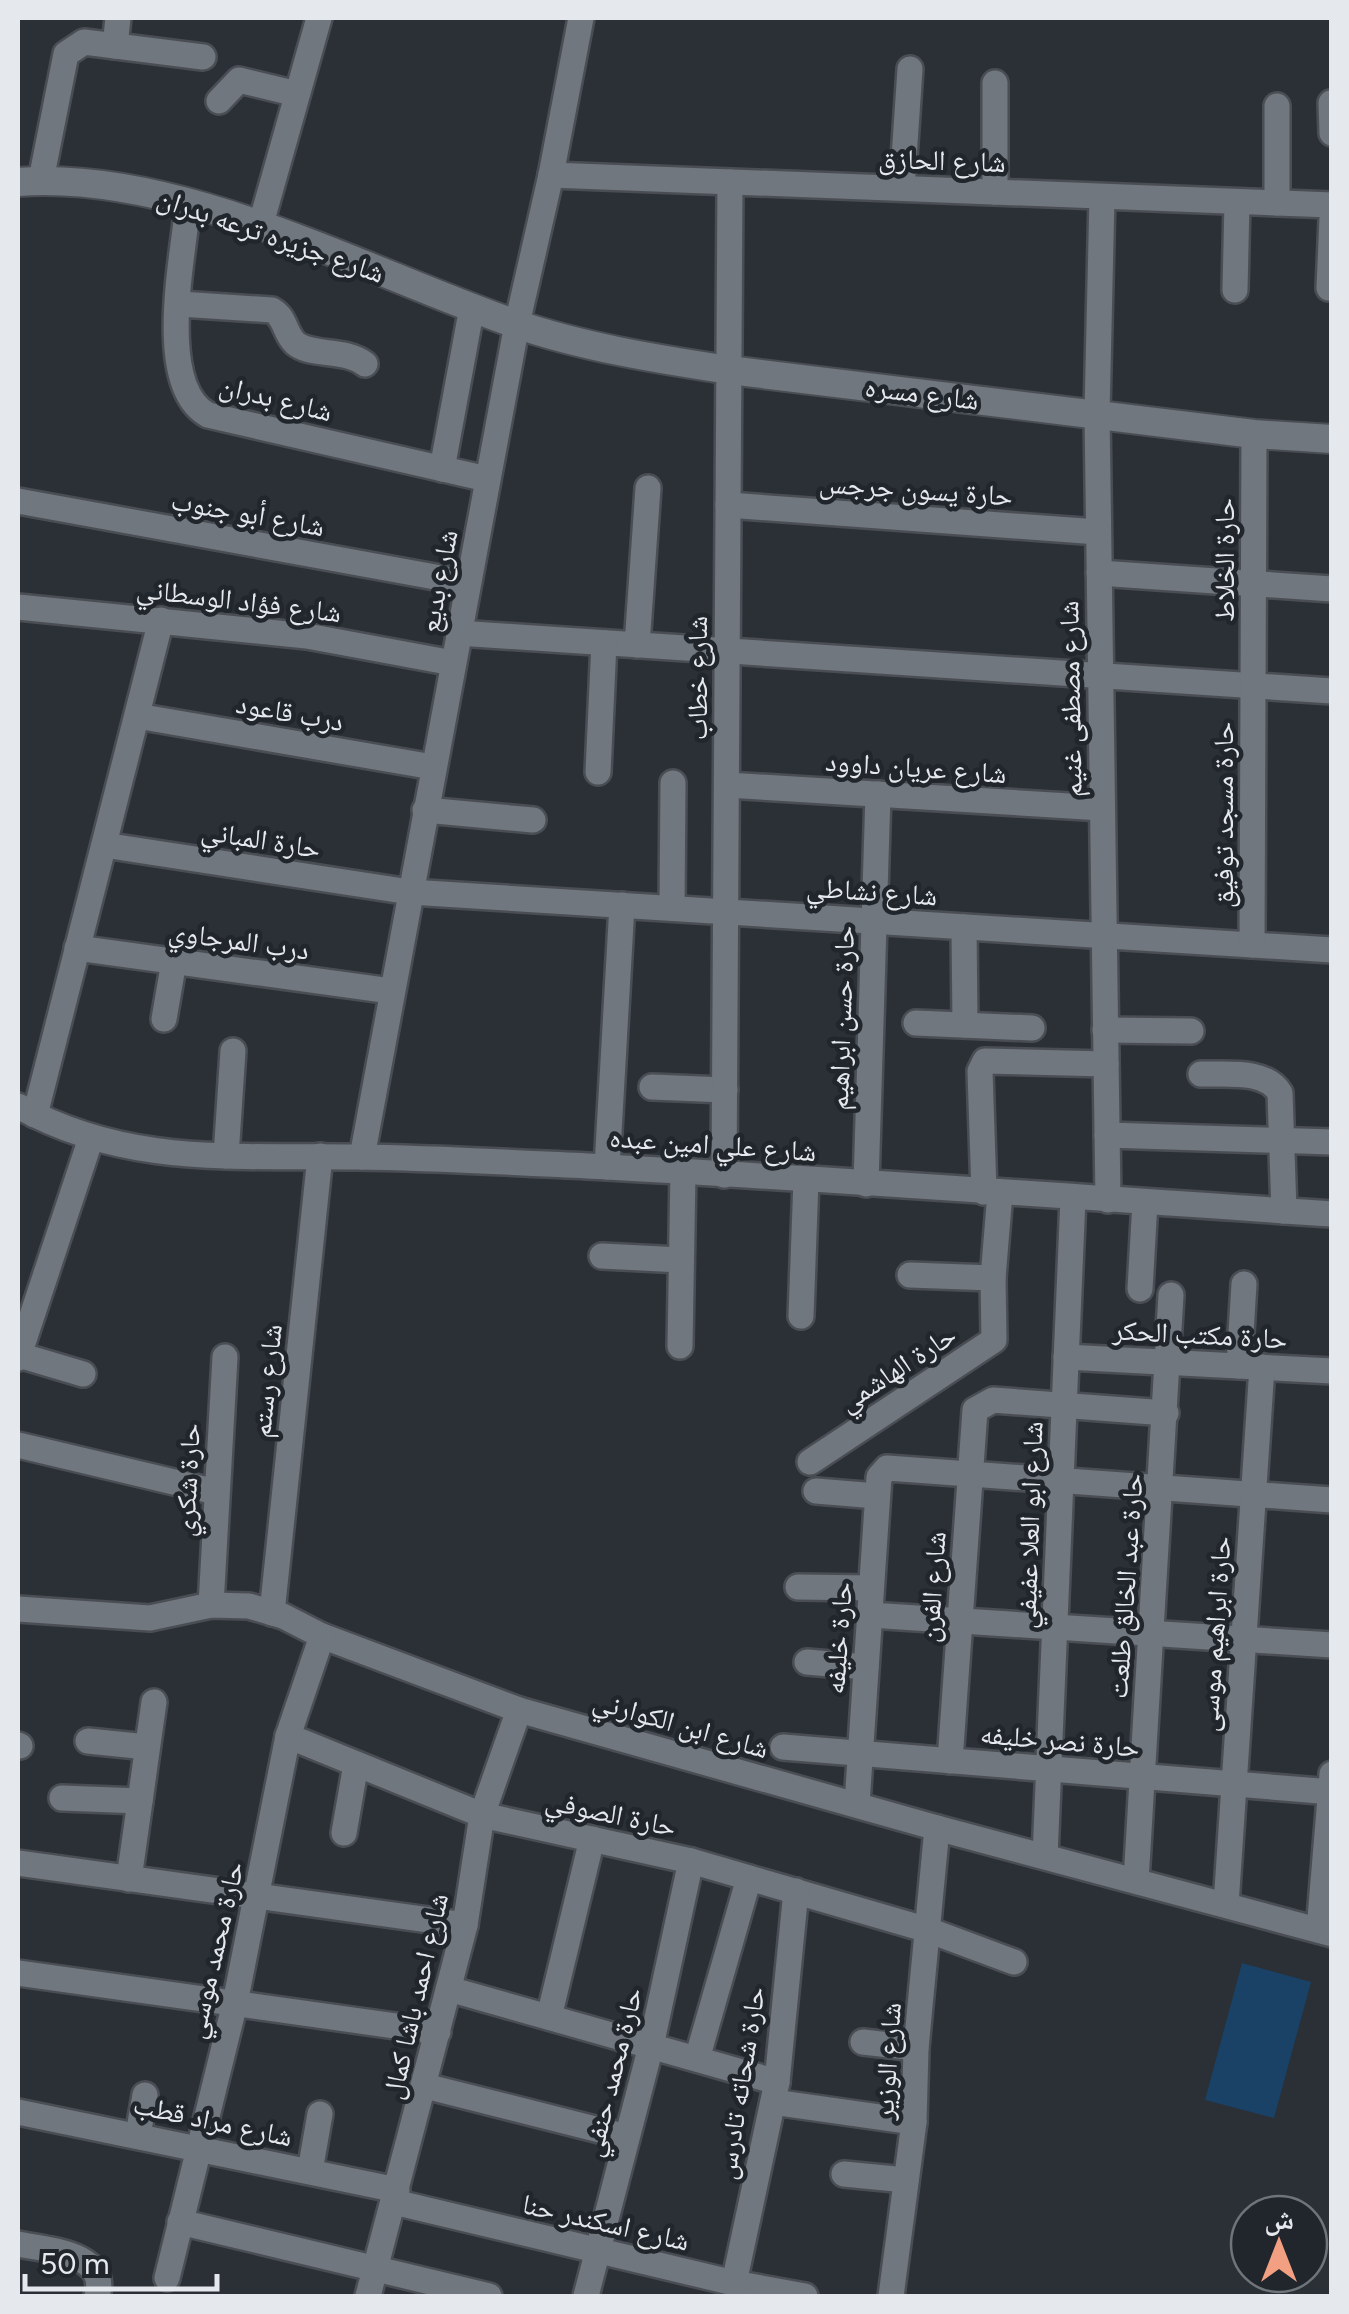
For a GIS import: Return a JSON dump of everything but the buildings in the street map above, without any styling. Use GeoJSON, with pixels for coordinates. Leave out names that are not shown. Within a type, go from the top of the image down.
{"type":"FeatureCollection","features":[{"type":"Feature","properties":{"kind":"street"},"geometry":{"type":"LineString","coordinates":[[115,46],[118,18]]}},
{"type":"Feature","properties":{"kind":"street"},"geometry":{"type":"LineString","coordinates":[[260,227],[319,18]]}},
{"type":"Feature","properties":{"kind":"street","name":"شارع بديع"},"geometry":{"type":"LineString","coordinates":[[362,1157],[487,479],[581,18]]}},
{"type":"Feature","properties":{"kind":"street"},"geometry":{"type":"LineString","coordinates":[[29,181],[66,54],[84,42],[203,56]]}},
{"type":"Feature","properties":{"kind":"street"},"geometry":{"type":"LineString","coordinates":[[902,188],[910,69]]}},
{"type":"Feature","properties":{"kind":"street"},"geometry":{"type":"LineString","coordinates":[[220,101],[239,80],[298,94]]}},
{"type":"Feature","properties":{"kind":"street"},"geometry":{"type":"LineString","coordinates":[[995,83],[995,192]]}},
{"type":"Feature","properties":{"kind":"street"},"geometry":{"type":"LineString","coordinates":[[1331,102],[1332,133]]}},
{"type":"Feature","properties":{"kind":"street"},"geometry":{"type":"LineString","coordinates":[[1276,106],[1277,203]]}},
{"type":"Feature","properties":{"kind":"street","name":"شارع الحازق"},"geometry":{"type":"LineString","coordinates":[[551,175],[1332,206]]}},
{"type":"Feature","properties":{"kind":"street","name":"شارع جزيره ترعه بدران"},"geometry":{"type":"LineString","coordinates":[[29,181],[116,185],[188,204],[260,227],[517,324]]}},
{"type":"Feature","properties":{"kind":"street","name":"شارع خطاب"},"geometry":{"type":"LineString","coordinates":[[724,1174],[730,182]]}},
{"type":"Feature","properties":{"kind":"street","name":"شارع مصطفى غنيم"},"geometry":{"type":"LineString","coordinates":[[1102,196],[1097,413],[1108,1200]]}},
{"type":"Feature","properties":{"kind":"street"},"geometry":{"type":"LineString","coordinates":[[1235,290],[1236,202]]}},
{"type":"Feature","properties":{"kind":"street","name":"شارع بدران"},"geometry":{"type":"LineString","coordinates":[[188,204],[175,350],[180,380],[197,409],[208,415],[487,479]]}},
{"type":"Feature","properties":{"kind":"street"},"geometry":{"type":"LineString","coordinates":[[1329,288],[1332,218]]}},
{"type":"Feature","properties":{"kind":"street"},"geometry":{"type":"LineString","coordinates":[[180,304],[272,310],[282,316],[291,338],[300,346],[347,354],[365,364]]}},
{"type":"Feature","properties":{"kind":"street"},"geometry":{"type":"LineString","coordinates":[[442,469],[472,307]]}},
{"type":"Feature","properties":{"kind":"street","name":"شارع مسره"},"geometry":{"type":"LineString","coordinates":[[517,324],[646,357],[729,370],[1254,434],[1332,439]]}},
{"type":"Feature","properties":{"kind":"street","name":"حارة الخلاط"},"geometry":{"type":"LineString","coordinates":[[1254,434],[1254,686]]}},
{"type":"Feature","properties":{"kind":"street"},"geometry":{"type":"LineString","coordinates":[[638,645],[648,488]]}},
{"type":"Feature","properties":{"kind":"street","name":"شارع أبو جنوب"},"geometry":{"type":"LineString","coordinates":[[18,502],[468,583]]}},
{"type":"Feature","properties":{"kind":"street","name":"حارة يسون جرجس"},"geometry":{"type":"LineString","coordinates":[[728,505],[1098,532]]}},
{"type":"Feature","properties":{"kind":"street"},"geometry":{"type":"LineString","coordinates":[[1099,573],[1332,590]]}},
{"type":"Feature","properties":{"kind":"street","name":"شارع فؤاد الوسطاني"},"geometry":{"type":"LineString","coordinates":[[18,607],[307,636],[453,663]]}},
{"type":"Feature","properties":{"kind":"street"},"geometry":{"type":"LineString","coordinates":[[26,1111],[78,948],[162,620]]}},
{"type":"Feature","properties":{"kind":"street"},"geometry":{"type":"LineString","coordinates":[[458,633],[1332,691]]}},
{"type":"Feature","properties":{"kind":"street"},"geometry":{"type":"LineString","coordinates":[[598,772],[604,642]]}},
{"type":"Feature","properties":{"kind":"street","name":"حارة مسجد توفيق"},"geometry":{"type":"LineString","coordinates":[[1252,946],[1254,686]]}},
{"type":"Feature","properties":{"kind":"street","name":"درب قاعود"},"geometry":{"type":"LineString","coordinates":[[136,716],[433,767]]}},
{"type":"Feature","properties":{"kind":"street"},"geometry":{"type":"LineString","coordinates":[[672,783],[672,908]]}},
{"type":"Feature","properties":{"kind":"street","name":"شارع عريان داوود"},"geometry":{"type":"LineString","coordinates":[[726,785],[1102,808]]}},
{"type":"Feature","properties":{"kind":"street","name":"حارة حسن ابراهيم"},"geometry":{"type":"LineString","coordinates":[[866,1184],[878,794]]}},
{"type":"Feature","properties":{"kind":"street"},"geometry":{"type":"LineString","coordinates":[[425,810],[533,820]]}},
{"type":"Feature","properties":{"kind":"street","name":"حارة المباني"},"geometry":{"type":"LineString","coordinates":[[104,846],[410,892]]}},
{"type":"Feature","properties":{"kind":"street","name":"شارع نشاطي"},"geometry":{"type":"LineString","coordinates":[[410,892],[1332,950]]}},
{"type":"Feature","properties":{"kind":"street"},"geometry":{"type":"LineString","coordinates":[[607,1167],[622,905]]}},
{"type":"Feature","properties":{"kind":"street"},"geometry":{"type":"LineString","coordinates":[[964,927],[966,1025]]}},
{"type":"Feature","properties":{"kind":"street","name":"درب المرجاوي"},"geometry":{"type":"LineString","coordinates":[[78,948],[392,991]]}},
{"type":"Feature","properties":{"kind":"street"},"geometry":{"type":"LineString","coordinates":[[164,1019],[174,961]]}},
{"type":"Feature","properties":{"kind":"street"},"geometry":{"type":"LineString","coordinates":[[916,1023],[1032,1028]]}},
{"type":"Feature","properties":{"kind":"street"},"geometry":{"type":"LineString","coordinates":[[1105,1030],[1192,1031]]}},
{"type":"Feature","properties":{"kind":"street"},"geometry":{"type":"LineString","coordinates":[[226,1156],[233,1051]]}},
{"type":"Feature","properties":{"kind":"street","name":"حارة الهاشمي"},"geometry":{"type":"LineString","coordinates":[[810,1462],[991,1342],[996,1334],[992,1192],[980,1071],[985,1062],[1106,1064]]}},
{"type":"Feature","properties":{"kind":"street"},"geometry":{"type":"LineString","coordinates":[[1202,1074],[1259,1077],[1272,1082],[1280,1093],[1284,1211]]}},
{"type":"Feature","properties":{"kind":"street"},"geometry":{"type":"LineString","coordinates":[[652,1087],[725,1090]]}},
{"type":"Feature","properties":{"kind":"street","name":"شارع علي امين عبده"},"geometry":{"type":"LineString","coordinates":[[26,1111],[91,1138],[137,1150],[607,1167],[1332,1214]]}},
{"type":"Feature","properties":{"kind":"street"},"geometry":{"type":"LineString","coordinates":[[1107,1135],[1332,1142]]}},
{"type":"Feature","properties":{"kind":"street"},"geometry":{"type":"LineString","coordinates":[[83,1374],[18,1357],[91,1138]]}},
{"type":"Feature","properties":{"kind":"street","name":"شارع رستم"},"geometry":{"type":"LineString","coordinates":[[272,1612],[320,1156]]}},
{"type":"Feature","properties":{"kind":"street"},"geometry":{"type":"LineString","coordinates":[[680,1346],[683,1172]]}},
{"type":"Feature","properties":{"kind":"street"},"geometry":{"type":"LineString","coordinates":[[800,1316],[806,1180]]}},
{"type":"Feature","properties":{"kind":"street","name":"شارع ابو العلا عفيفي"},"geometry":{"type":"LineString","coordinates":[[1045,1856],[1073,1198]]}},
{"type":"Feature","properties":{"kind":"street"},"geometry":{"type":"LineString","coordinates":[[1140,1290],[1145,1202]]}},
{"type":"Feature","properties":{"kind":"street"},"geometry":{"type":"LineString","coordinates":[[602,1256],[682,1260]]}},
{"type":"Feature","properties":{"kind":"street"},"geometry":{"type":"LineString","coordinates":[[910,1274],[993,1278]]}},
{"type":"Feature","properties":{"kind":"street","name":"حارة ابراهيم موسى"},"geometry":{"type":"LineString","coordinates":[[1226,1905],[1254,1495],[1244,1284]]}},
{"type":"Feature","properties":{"kind":"street","name":"حارة عبد الخالق طلعت"},"geometry":{"type":"LineString","coordinates":[[1136,1880],[1171,1295]]}},
{"type":"Feature","properties":{"kind":"street","name":"حارة مكتب الحكر"},"geometry":{"type":"LineString","coordinates":[[1066,1356],[1332,1370]]}},
{"type":"Feature","properties":{"kind":"street","name":"حارة شكري"},"geometry":{"type":"LineString","coordinates":[[211,1605],[225,1357]]}},
{"type":"Feature","properties":{"kind":"street","name":"شارع الفرن"},"geometry":{"type":"LineString","coordinates":[[950,1761],[973,1416],[980,1404],[993,1400],[1064,1405]]}},
{"type":"Feature","properties":{"kind":"street"},"geometry":{"type":"LineString","coordinates":[[1064,1405],[1166,1413]]}},
{"type":"Feature","properties":{"kind":"street"},"geometry":{"type":"LineString","coordinates":[[18,1444],[216,1492]]}},
{"type":"Feature","properties":{"kind":"street"},"geometry":{"type":"LineString","coordinates":[[816,1492],[878,1486],[888,1468],[1332,1500]]}},
{"type":"Feature","properties":{"kind":"street","name":"حارة خليفه"},"geometry":{"type":"LineString","coordinates":[[857,1804],[878,1486]]}},
{"type":"Feature","properties":{"kind":"street"},"geometry":{"type":"LineString","coordinates":[[798,1587],[871,1588]]}},
{"type":"Feature","properties":{"kind":"street","name":"شارع ابن الكوارني"},"geometry":{"type":"LineString","coordinates":[[18,1609],[150,1618],[211,1605],[250,1606],[519,1710],[1326,1932]]}},
{"type":"Feature","properties":{"kind":"street"},"geometry":{"type":"LineString","coordinates":[[870,1615],[1332,1645]]}},
{"type":"Feature","properties":{"kind":"street","name":"حارة محمد موسي"},"geometry":{"type":"LineString","coordinates":[[166,2278],[235,2004],[288,1736],[322,1636]]}},
{"type":"Feature","properties":{"kind":"street"},"geometry":{"type":"LineString","coordinates":[[807,1662],[866,1667]]}},
{"type":"Feature","properties":{"kind":"street"},"geometry":{"type":"LineString","coordinates":[[129,1879],[154,1702]]}},
{"type":"Feature","properties":{"kind":"street","name":"شارع احمد باشا كمال"},"geometry":{"type":"LineString","coordinates":[[368,2296],[465,1925],[482,1814],[519,1710]]}},
{"type":"Feature","properties":{"kind":"street","name":"حارة الصوفي"},"geometry":{"type":"LineString","coordinates":[[288,1736],[482,1814],[691,1861],[928,1930],[1014,1962]]}},
{"type":"Feature","properties":{"kind":"street"},"geometry":{"type":"LineString","coordinates":[[88,1740],[147,1747]]}},
{"type":"Feature","properties":{"kind":"street","name":"حارة نصر خليفه"},"geometry":{"type":"LineString","coordinates":[[783,1748],[1331,1792]]}},
{"type":"Feature","properties":{"kind":"street"},"geometry":{"type":"LineString","coordinates":[[344,1833],[356,1764]]}},
{"type":"Feature","properties":{"kind":"street"},"geometry":{"type":"LineString","coordinates":[[1326,1932],[1332,1774]]}},
{"type":"Feature","properties":{"kind":"street"},"geometry":{"type":"LineString","coordinates":[[62,1798],[140,1802]]}},
{"type":"Feature","properties":{"kind":"street","name":"شارع الوزير"},"geometry":{"type":"LineString","coordinates":[[890,2296],[914,2122],[916,2048],[937,1828]]}},
{"type":"Feature","properties":{"kind":"street"},"geometry":{"type":"LineString","coordinates":[[550,2018],[592,1839]]}},
{"type":"Feature","properties":{"kind":"street","name":"حارة محمد حنفي"},"geometry":{"type":"LineString","coordinates":[[586,2296],[651,2046],[691,1861]]}},
{"type":"Feature","properties":{"kind":"street"},"geometry":{"type":"LineString","coordinates":[[18,1863],[465,1925]]}},
{"type":"Feature","properties":{"kind":"street"},"geometry":{"type":"LineString","coordinates":[[697,2059],[749,1878]]}},
{"type":"Feature","properties":{"kind":"street","name":"حارة شحاته تادرس"},"geometry":{"type":"LineString","coordinates":[[734,2283],[775,2092],[796,1891]]}},
{"type":"Feature","properties":{"kind":"street"},"geometry":{"type":"LineString","coordinates":[[18,1973],[438,2032]]}},
{"type":"Feature","properties":{"kind":"street"},"geometry":{"type":"LineString","coordinates":[[449,1989],[697,2059],[775,2092],[914,2122]]}},
{"type":"Feature","properties":{"kind":"street"},"geometry":{"type":"LineString","coordinates":[[863,2042],[916,2048]]}},
{"type":"Feature","properties":{"kind":"street"},"geometry":{"type":"LineString","coordinates":[[426,2086],[627,2137]]}},
{"type":"Feature","properties":{"kind":"street"},"geometry":{"type":"LineString","coordinates":[[138,2135],[145,2095]]}},
{"type":"Feature","properties":{"kind":"street","name":"شارع مراد قطب"},"geometry":{"type":"LineString","coordinates":[[18,2112],[310,2171],[395,2196]]}},
{"type":"Feature","properties":{"kind":"street"},"geometry":{"type":"LineString","coordinates":[[310,2171],[320,2114]]}},
{"type":"Feature","properties":{"kind":"street"},"geometry":{"type":"LineString","coordinates":[[844,2174],[906,2180]]}},
{"type":"Feature","properties":{"kind":"street","name":"شارع اسكندر حنا"},"geometry":{"type":"LineString","coordinates":[[395,2196],[598,2251],[805,2296]]}},
{"type":"Feature","properties":{"kind":"street"},"geometry":{"type":"LineString","coordinates":[[180,2222],[489,2296]]}},
{"type":"Feature","properties":{"kind":"street"},"geometry":{"type":"LineString","coordinates":[[18,2244],[74,2256],[88,2263],[98,2274],[98,2296]]}},
{"type":"Feature","properties":{"kind":"shaded area"},"geometry":{"type":"Polygon","coordinates":[[[1242,1963],[1311,1982],[1274,2118],[1205,2100],[1242,1963]]]}}]}
